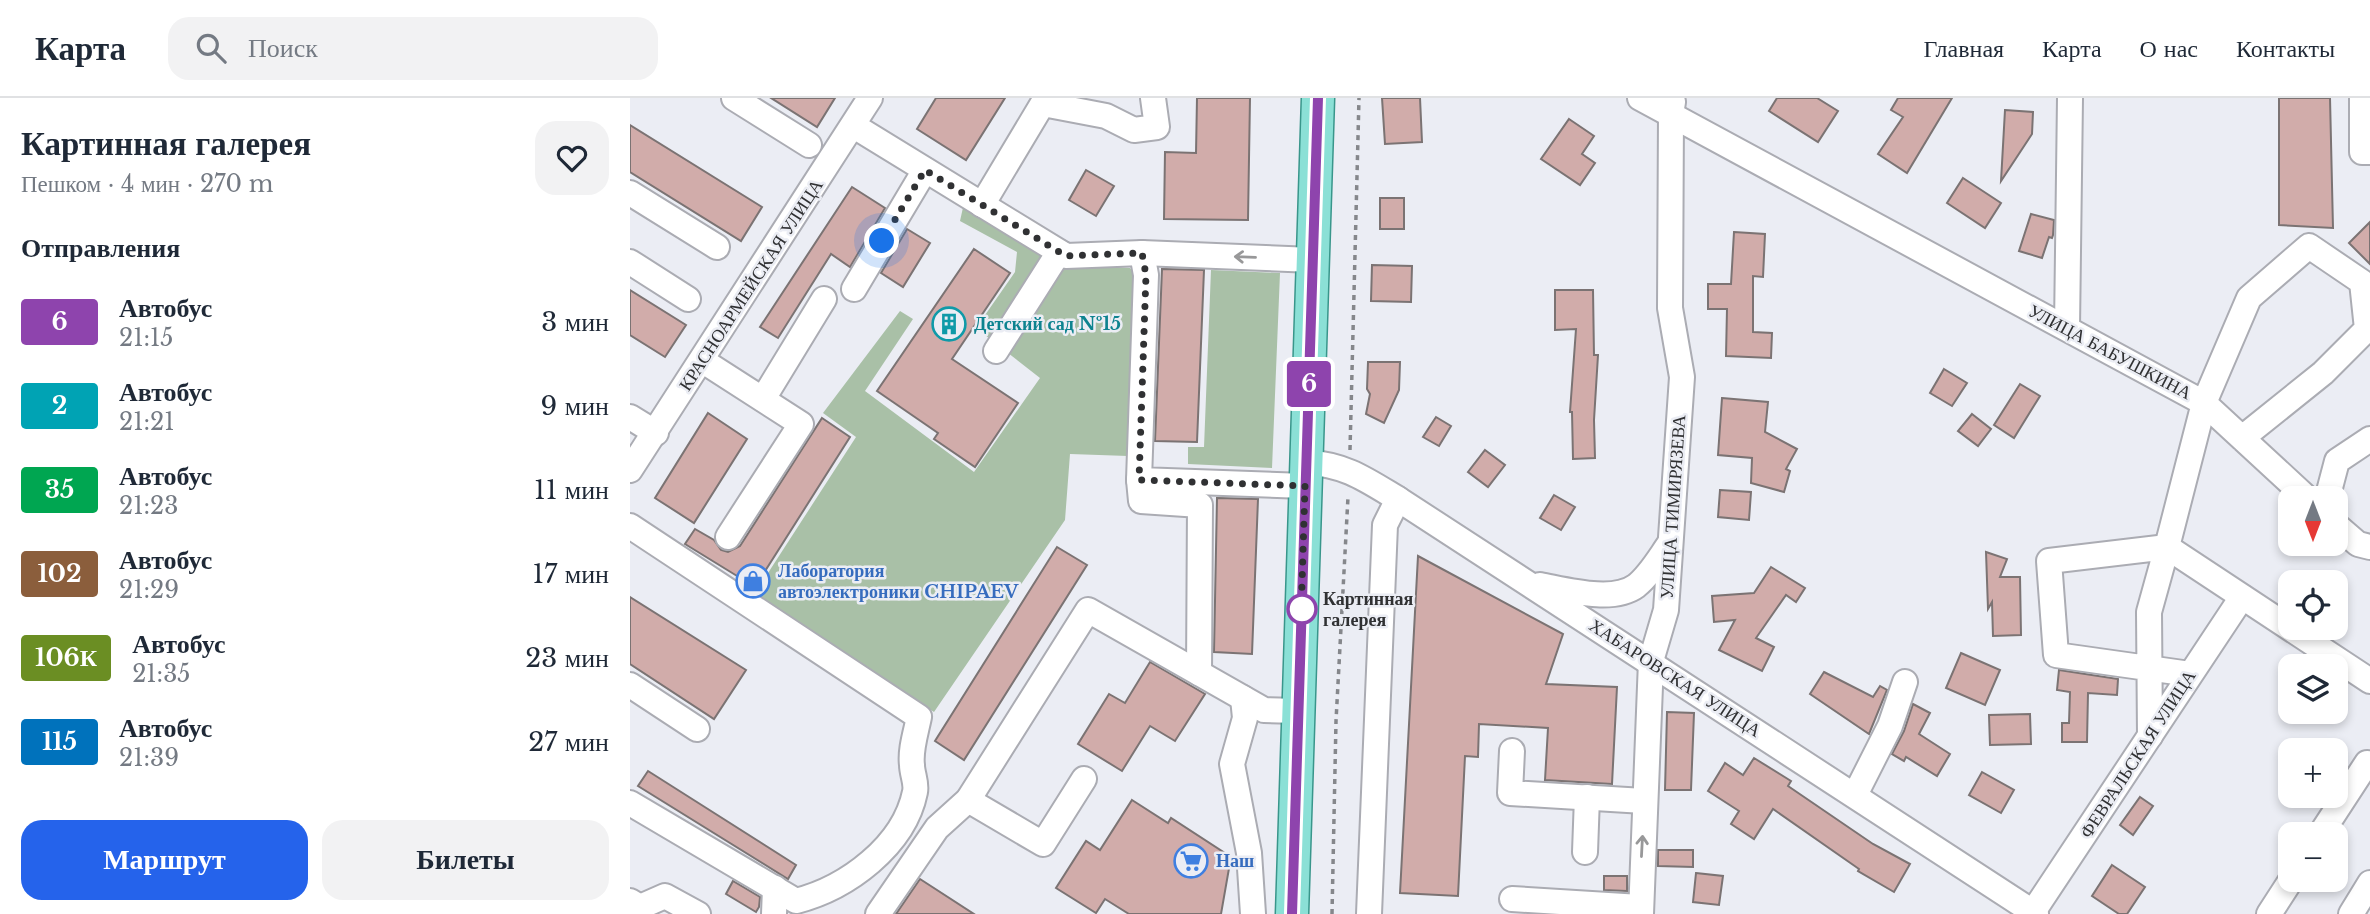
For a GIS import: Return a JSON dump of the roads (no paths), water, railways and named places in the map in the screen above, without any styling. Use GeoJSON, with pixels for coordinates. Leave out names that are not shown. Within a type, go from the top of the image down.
{"type":"FeatureCollection","features":[{"type":"Feature","properties":{"kind":"main road"},"geometry":{"type":"LineString","coordinates":[[1292,914],[1318,98]]}},
{"type":"Feature","properties":{"kind":"street"},"geometry":{"type":"LineString","coordinates":[[734,98],[809,145]]}},
{"type":"Feature","properties":{"kind":"street","name":"КРАСНОАРМЕЙСКАЯ УЛИЦА"},"geometry":{"type":"LineString","coordinates":[[630,471],[870,98]]}},
{"type":"Feature","properties":{"kind":"street"},"geometry":{"type":"LineString","coordinates":[[982,205],[1045,101],[1106,116],[1134,130],[1157,127],[1153,98]]}},
{"type":"Feature","properties":{"kind":"street","name":"УЛИЦА БАБУШКИНА"},"geometry":{"type":"LineString","coordinates":[[1640,98],[1673,106],[2204,402],[2149,612],[2150,736]]}},
{"type":"Feature","properties":{"kind":"street"},"geometry":{"type":"LineString","coordinates":[[2067,328],[2070,98]]}},
{"type":"Feature","properties":{"kind":"street"},"geometry":{"type":"LineString","coordinates":[[2362,98],[2362,152],[2370,152]]}},
{"type":"Feature","properties":{"kind":"street","name":"УЛИЦА ТИМИРЯЗЕВА"},"geometry":{"type":"LineString","coordinates":[[1640,910],[1651,661],[1666,610],[1682,377],[1670,308],[1673,106]]}},
{"type":"Feature","properties":{"kind":"street"},"geometry":{"type":"LineString","coordinates":[[854,126],[1066,256],[1142,253],[1313,260]]}},
{"type":"Feature","properties":{"kind":"street"},"geometry":{"type":"LineString","coordinates":[[854,289],[925,170]]}},
{"type":"Feature","properties":{"kind":"street"},"geometry":{"type":"LineString","coordinates":[[630,193],[717,247]]}},
{"type":"Feature","properties":{"kind":"street"},"geometry":{"type":"LineString","coordinates":[[2242,438],[2323,373],[2367,329],[2362,282],[2309,246],[2249,298],[2204,402],[2242,438],[2294,486]]}},
{"type":"Feature","properties":{"kind":"street"},"geometry":{"type":"LineString","coordinates":[[996,351],[1059,252]]}},
{"type":"Feature","properties":{"kind":"street"},"geometry":{"type":"LineString","coordinates":[[1142,253],[1146,275],[1139,480],[1141,501],[1200,505],[1199,673]]}},
{"type":"Feature","properties":{"kind":"street"},"geometry":{"type":"LineString","coordinates":[[630,262],[688,299]]}},
{"type":"Feature","properties":{"kind":"street"},"geometry":{"type":"LineString","coordinates":[[763,399],[824,299]]}},
{"type":"Feature","properties":{"kind":"street"},"geometry":{"type":"LineString","coordinates":[[703,361],[801,424],[728,537]]}},
{"type":"Feature","properties":{"kind":"street"},"geometry":{"type":"LineString","coordinates":[[630,417],[656,433]]}},
{"type":"Feature","properties":{"kind":"street"},"geometry":{"type":"LineString","coordinates":[[2330,486],[2337,461],[2370,439]]}},
{"type":"Feature","properties":{"kind":"street","name":"ХАБАРОВСКАЯ УЛИЦА"},"geometry":{"type":"LineString","coordinates":[[1139,480],[1306,474],[1331,463],[1350,470],[1651,661],[2035,913]]}},
{"type":"Feature","properties":{"kind":"street"},"geometry":{"type":"LineString","coordinates":[[1369,914],[1385,525],[1398,499]]}},
{"type":"Feature","properties":{"kind":"street"},"geometry":{"type":"LineString","coordinates":[[630,526],[919,717],[911,764],[916,788],[909,813],[898,833],[880,852],[838,884],[810,897],[796,901],[630,803]]}},
{"type":"Feature","properties":{"kind":"street"},"geometry":{"type":"LineString","coordinates":[[2348,535],[2358,544],[2370,547]]}},
{"type":"Feature","properties":{"kind":"street"},"geometry":{"type":"LineString","coordinates":[[1530,583],[1578,592],[1615,594],[1635,586],[1671,543]]}},
{"type":"Feature","properties":{"kind":"street"},"geometry":{"type":"LineString","coordinates":[[2190,674],[2056,655],[2049,561],[2167,547],[2370,681]]}},
{"type":"Feature","properties":{"kind":"street","name":"ФЕВРАЛЬСКАЯ УЛИЦА"},"geometry":{"type":"LineString","coordinates":[[2035,913],[2242,597]]}},
{"type":"Feature","properties":{"kind":"street"},"geometry":{"type":"LineString","coordinates":[[878,914],[937,828],[968,800],[1088,610],[1264,710],[1298,711]]}},
{"type":"Feature","properties":{"kind":"street"},"geometry":{"type":"LineString","coordinates":[[1855,795],[1890,726],[1905,682]]}},
{"type":"Feature","properties":{"kind":"street"},"geometry":{"type":"LineString","coordinates":[[630,685],[697,729]]}},
{"type":"Feature","properties":{"kind":"street"},"geometry":{"type":"LineString","coordinates":[[1243,698],[1245,718],[1232,764],[1249,853],[1253,914]]}},
{"type":"Feature","properties":{"kind":"street"},"geometry":{"type":"LineString","coordinates":[[1511,751],[1510,793],[1644,801]]}},
{"type":"Feature","properties":{"kind":"street"},"geometry":{"type":"LineString","coordinates":[[2329,822],[2367,764],[2370,765]]}},
{"type":"Feature","properties":{"kind":"street"},"geometry":{"type":"LineString","coordinates":[[968,800],[1043,844],[1084,779]]}},
{"type":"Feature","properties":{"kind":"street"},"geometry":{"type":"LineString","coordinates":[[1585,852],[1587,797]]}},
{"type":"Feature","properties":{"kind":"street"},"geometry":{"type":"LineString","coordinates":[[909,813],[937,828]]}},
{"type":"Feature","properties":{"kind":"street"},"geometry":{"type":"LineString","coordinates":[[2351,914],[2370,883]]}},
{"type":"Feature","properties":{"kind":"street"},"geometry":{"type":"LineString","coordinates":[[774,914],[775,888]]}},
{"type":"Feature","properties":{"kind":"street"},"geometry":{"type":"LineString","coordinates":[[2269,914],[2283,892]]}},
{"type":"Feature","properties":{"kind":"street"},"geometry":{"type":"LineString","coordinates":[[630,901],[640,907],[666,896],[698,914]]}},
{"type":"Feature","properties":{"kind":"street"},"geometry":{"type":"LineString","coordinates":[[1523,904],[1640,910]]}},
{"type":"Feature","properties":{"kind":"place","name":"Детский сад №15"},"geometry":{"type":"Point","coordinates":[949,324]}},
{"type":"Feature","properties":{"kind":"place","name":"Лаборатория автоэлектроники CHIPAEV"},"geometry":{"type":"Point","coordinates":[753,581]}},
{"type":"Feature","properties":{"kind":"place","name":"Картинная галерея"},"geometry":{"type":"Point","coordinates":[1302,609]}},
{"type":"Feature","properties":{"kind":"place","name":"Наш"},"geometry":{"type":"Point","coordinates":[1191,861]}}]}
